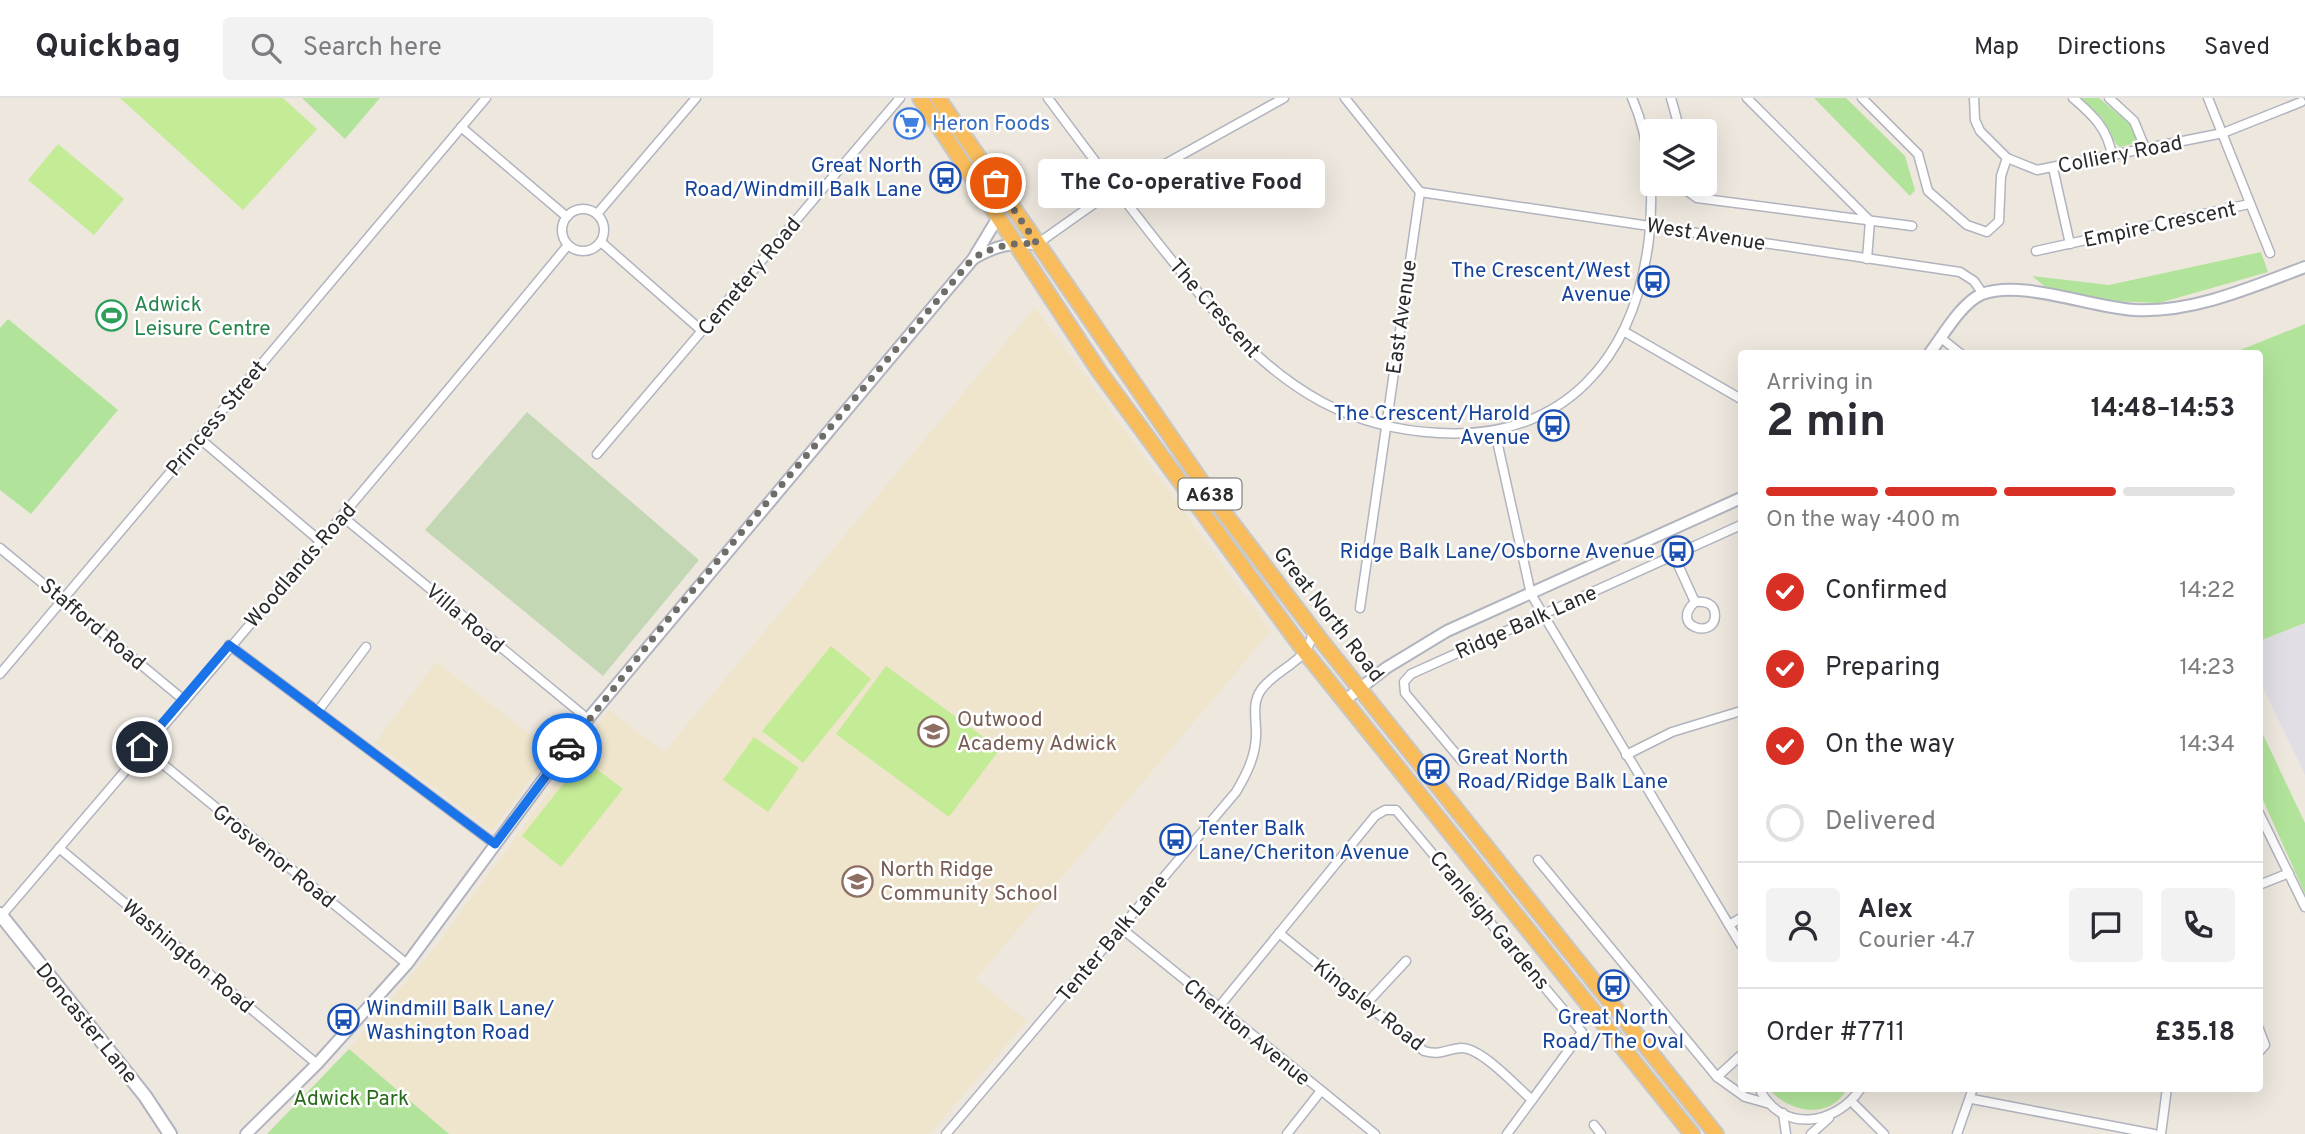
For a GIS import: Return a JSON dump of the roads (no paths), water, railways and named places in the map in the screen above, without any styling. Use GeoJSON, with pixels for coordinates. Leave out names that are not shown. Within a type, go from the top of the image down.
{"type":"FeatureCollection","features":[{"type":"Feature","properties":{"kind":"highway","name":"Great North Road"},"geometry":{"type":"LineString","coordinates":[[920,98],[1099,371],[1305,652],[1692,1134]]}},
{"type":"Feature","properties":{"kind":"highway","name":"Great North Road"},"geometry":{"type":"LineString","coordinates":[[938,98],[1202,482],[1312,629],[1716,1134]]}},
{"type":"Feature","properties":{"kind":"main road","name":"Doncaster Lane"},"geometry":{"type":"LineString","coordinates":[[1,915],[170,1132]]}},
{"type":"Feature","properties":{"kind":"street","name":"Princess Street"},"geometry":{"type":"LineString","coordinates":[[0,674],[486,98]]}},
{"type":"Feature","properties":{"kind":"street"},"geometry":{"type":"LineString","coordinates":[[597,214],[696,98]]}},
{"type":"Feature","properties":{"kind":"street","name":"Cemetery Road"},"geometry":{"type":"LineString","coordinates":[[597,454],[900,98]]}},
{"type":"Feature","properties":{"kind":"street","name":"The Crescent"},"geometry":{"type":"LineString","coordinates":[[1048,98],[1116,191],[1218,318],[1255,355],[1321,401],[1351,416],[1422,432],[1495,432],[1525,423],[1570,398],[1592,378],[1625,332],[1637,299],[1650,226],[1651,189],[1646,145],[1632,98]]}},
{"type":"Feature","properties":{"kind":"street"},"geometry":{"type":"LineString","coordinates":[[973,258],[995,246],[1012,242],[1037,244],[1116,191],[1284,98]]}},
{"type":"Feature","properties":{"kind":"street"},"geometry":{"type":"LineString","coordinates":[[1345,98],[1420,192]]}},
{"type":"Feature","properties":{"kind":"street"},"geometry":{"type":"LineString","coordinates":[[1671,98],[1677,119]]}},
{"type":"Feature","properties":{"kind":"street"},"geometry":{"type":"LineString","coordinates":[[1747,98],[1870,221],[1867,258]]}},
{"type":"Feature","properties":{"kind":"street"},"geometry":{"type":"LineString","coordinates":[[1862,98],[1918,154],[1928,191],[1976,229],[1987,232],[1999,220],[2001,176],[2007,158]]}},
{"type":"Feature","properties":{"kind":"street","name":"Colliery Road"},"geometry":{"type":"LineString","coordinates":[[1974,98],[1975,120],[1980,131],[2007,158],[2037,170],[2223,133],[2300,100]]}},
{"type":"Feature","properties":{"kind":"street"},"geometry":{"type":"LineString","coordinates":[[2073,98],[2097,119],[2106,134],[2112,156]]}},
{"type":"Feature","properties":{"kind":"street"},"geometry":{"type":"LineString","coordinates":[[2109,98],[2134,121],[2145,148]]}},
{"type":"Feature","properties":{"kind":"street","name":"Empire Crescent"},"geometry":{"type":"LineString","coordinates":[[2208,98],[2270,253]]}},
{"type":"Feature","properties":{"kind":"street"},"geometry":{"type":"LineString","coordinates":[[2300,100],[2305,111]]}},
{"type":"Feature","properties":{"kind":"street"},"geometry":{"type":"LineString","coordinates":[[461,127],[567,217]]}},
{"type":"Feature","properties":{"kind":"street","name":"Empire Crescent"},"geometry":{"type":"LineString","coordinates":[[2053,168],[2070,244]]}},
{"type":"Feature","properties":{"kind":"street","name":"West Avenue"},"geometry":{"type":"LineString","coordinates":[[1420,192],[1960,272],[1974,281],[1983,294]]}},
{"type":"Feature","properties":{"kind":"street","name":"East Avenue"},"geometry":{"type":"LineString","coordinates":[[1360,608],[1420,192]]}},
{"type":"Feature","properties":{"kind":"street"},"geometry":{"type":"LineString","coordinates":[[1694,196],[1912,226]]}},
{"type":"Feature","properties":{"kind":"street","name":"Empire Crescent"},"geometry":{"type":"LineString","coordinates":[[2036,251],[2249,204]]}},
{"type":"Feature","properties":{"kind":"street"},"geometry":{"type":"LineString","coordinates":[[583,209],[597,214],[604,225],[601,242],[585,251],[568,245],[562,234],[567,217],[583,209]]}},
{"type":"Feature","properties":{"kind":"street"},"geometry":{"type":"LineString","coordinates":[[246,1134],[317,1064],[407,964],[588,719],[973,258],[998,219]]}},
{"type":"Feature","properties":{"kind":"street"},"geometry":{"type":"LineString","coordinates":[[601,242],[702,331]]}},
{"type":"Feature","properties":{"kind":"street","name":"Woodlands Road"},"geometry":{"type":"LineString","coordinates":[[1,915],[142,747],[185,701],[229,645],[343,517],[568,245]]}},
{"type":"Feature","properties":{"kind":"street"},"geometry":{"type":"LineString","coordinates":[[1932,350],[1964,309],[1983,294],[2028,292],[2113,308],[2161,309],[2208,300],[2305,267]]}},
{"type":"Feature","properties":{"kind":"street"},"geometry":{"type":"LineString","coordinates":[[1625,332],[1738,397]]}},
{"type":"Feature","properties":{"kind":"street"},"geometry":{"type":"LineString","coordinates":[[1941,338],[1956,350]]}},
{"type":"Feature","properties":{"kind":"street"},"geometry":{"type":"LineString","coordinates":[[1495,432],[1531,594],[1540,614],[1738,940]]}},
{"type":"Feature","properties":{"kind":"street"},"geometry":{"type":"LineString","coordinates":[[199,438],[320,541]]}},
{"type":"Feature","properties":{"kind":"street","name":"Ridge Balk Lane"},"geometry":{"type":"LineString","coordinates":[[1344,701],[1427,642],[1738,499]]}},
{"type":"Feature","properties":{"kind":"street","name":"Villa Road"},"geometry":{"type":"LineString","coordinates":[[343,517],[588,719]]}},
{"type":"Feature","properties":{"kind":"street","name":"Ridge Balk Lane"},"geometry":{"type":"LineString","coordinates":[[1462,761],[1405,693],[1404,682],[1411,674],[1738,526]]}},
{"type":"Feature","properties":{"kind":"street","name":"Stafford Road"},"geometry":{"type":"LineString","coordinates":[[0,548],[185,701]]}},
{"type":"Feature","properties":{"kind":"street"},"geometry":{"type":"LineString","coordinates":[[1674,556],[1695,602]]}},
{"type":"Feature","properties":{"kind":"street"},"geometry":{"type":"LineString","coordinates":[[1312,629],[1312,639],[1305,652],[1330,652]]}},
{"type":"Feature","properties":{"kind":"street"},"geometry":{"type":"LineString","coordinates":[[229,645],[495,844]]}},
{"type":"Feature","properties":{"kind":"street"},"geometry":{"type":"LineString","coordinates":[[318,711],[366,647]]}},
{"type":"Feature","properties":{"kind":"street","name":"Tenter Balk Lane"},"geometry":{"type":"LineString","coordinates":[[946,1134],[1236,792],[1247,774],[1254,752],[1258,693],[1266,682],[1305,652]]}},
{"type":"Feature","properties":{"kind":"street"},"geometry":{"type":"LineString","coordinates":[[1626,755],[1672,732],[1738,713]]}},
{"type":"Feature","properties":{"kind":"street","name":"Grosvenor Road"},"geometry":{"type":"LineString","coordinates":[[142,747],[407,964]]}},
{"type":"Feature","properties":{"kind":"street","name":"Cranleigh Gardens"},"geometry":{"type":"LineString","coordinates":[[1279,933],[1375,816],[1385,810],[1396,810],[1582,1032],[1532,1100]]}},
{"type":"Feature","properties":{"kind":"street"},"geometry":{"type":"LineString","coordinates":[[2263,821],[2305,907]]}},
{"type":"Feature","properties":{"kind":"street","name":"Washington Road"},"geometry":{"type":"LineString","coordinates":[[59,848],[317,1064]]}},
{"type":"Feature","properties":{"kind":"street"},"geometry":{"type":"LineString","coordinates":[[1538,860],[1717,1077],[1735,1093],[1770,1104],[1783,1113],[1801,1119],[1832,1116]]}},
{"type":"Feature","properties":{"kind":"street"},"geometry":{"type":"LineString","coordinates":[[2263,883],[2289,873]]}},
{"type":"Feature","properties":{"kind":"street"},"geometry":{"type":"LineString","coordinates":[[1729,925],[1738,920]]}},
{"type":"Feature","properties":{"kind":"street","name":"Cheriton Avenue"},"geometry":{"type":"LineString","coordinates":[[1121,928],[1375,1134]]}},
{"type":"Feature","properties":{"kind":"street"},"geometry":{"type":"LineString","coordinates":[[1218,1007],[1279,933]]}},
{"type":"Feature","properties":{"kind":"street","name":"Kingsley Road"},"geometry":{"type":"LineString","coordinates":[[1279,933],[1423,1051],[1438,1055],[1462,1048],[1481,1055],[1532,1100]]}},
{"type":"Feature","properties":{"kind":"street"},"geometry":{"type":"LineString","coordinates":[[1366,1004],[1406,961]]}},
{"type":"Feature","properties":{"kind":"street"},"geometry":{"type":"LineString","coordinates":[[1717,1077],[1738,1058]]}},
{"type":"Feature","properties":{"kind":"street"},"geometry":{"type":"LineString","coordinates":[[1287,1134],[1320,1092]]}},
{"type":"Feature","properties":{"kind":"street"},"geometry":{"type":"LineString","coordinates":[[1762,1092],[1770,1104]]}},
{"type":"Feature","properties":{"kind":"street"},"geometry":{"type":"LineString","coordinates":[[1811,1134],[1852,1102],[1858,1092]]}},
{"type":"Feature","properties":{"kind":"street"},"geometry":{"type":"LineString","coordinates":[[1957,1134],[1972,1100],[1973,1092]]}},
{"type":"Feature","properties":{"kind":"street"},"geometry":{"type":"LineString","coordinates":[[2161,1134],[2166,1092]]}},
{"type":"Feature","properties":{"kind":"street"},"geometry":{"type":"LineString","coordinates":[[1507,1134],[1532,1100]]}},
{"type":"Feature","properties":{"kind":"street"},"geometry":{"type":"LineString","coordinates":[[1972,1100],[2154,1134]]}},
{"type":"Feature","properties":{"kind":"street"},"geometry":{"type":"LineString","coordinates":[[1852,1102],[1884,1134]]}},
{"type":"Feature","properties":{"kind":"street"},"geometry":{"type":"LineString","coordinates":[[1783,1113],[1786,1134]]}},
{"type":"Feature","properties":{"kind":"street"},"geometry":{"type":"LineString","coordinates":[[1594,1125],[1601,1134]]}},
{"type":"Feature","properties":{"kind":"place","name":"Heron Foods"},"geometry":{"type":"Point","coordinates":[909,123]}},
{"type":"Feature","properties":{"kind":"place","name":"Great North Road/Windmill Balk Lane"},"geometry":{"type":"Point","coordinates":[945,177]}},
{"type":"Feature","properties":{"kind":"place","name":"The Co-operative Food"},"geometry":{"type":"Point","coordinates":[996,183]}},
{"type":"Feature","properties":{"kind":"place","name":"The Crescent/West Avenue"},"geometry":{"type":"Point","coordinates":[1654,282]}},
{"type":"Feature","properties":{"kind":"place","name":"Adwick Leisure Centre"},"geometry":{"type":"Point","coordinates":[111,316]}},
{"type":"Feature","properties":{"kind":"place","name":"The Crescent/Harold Avenue"},"geometry":{"type":"Point","coordinates":[1553,425]}},
{"type":"Feature","properties":{"kind":"place","name":"Ridge Balk Lane/Osborne Avenue"},"geometry":{"type":"Point","coordinates":[1678,551]}},
{"type":"Feature","properties":{"kind":"place","name":"Outwood Academy Adwick"},"geometry":{"type":"Point","coordinates":[934,731]}},
{"type":"Feature","properties":{"kind":"place","name":"Great North Road/Ridge Balk Lane"},"geometry":{"type":"Point","coordinates":[1434,769]}},
{"type":"Feature","properties":{"kind":"place","name":"Tenter Balk Lane/Cheriton Avenue"},"geometry":{"type":"Point","coordinates":[1175,840]}},
{"type":"Feature","properties":{"kind":"place","name":"North Ridge Community School"},"geometry":{"type":"Point","coordinates":[857,881]}},
{"type":"Feature","properties":{"kind":"place","name":"Great North Road/The Oval"},"geometry":{"type":"Point","coordinates":[1613,985]}},
{"type":"Feature","properties":{"kind":"place","name":"Windmill Balk Lane/ Washington Road"},"geometry":{"type":"Point","coordinates":[343,1020]}},
{"type":"Feature","properties":{"kind":"park label","name":"Adwick Park"},"geometry":{"type":"Point","coordinates":[351,1098]}}]}
